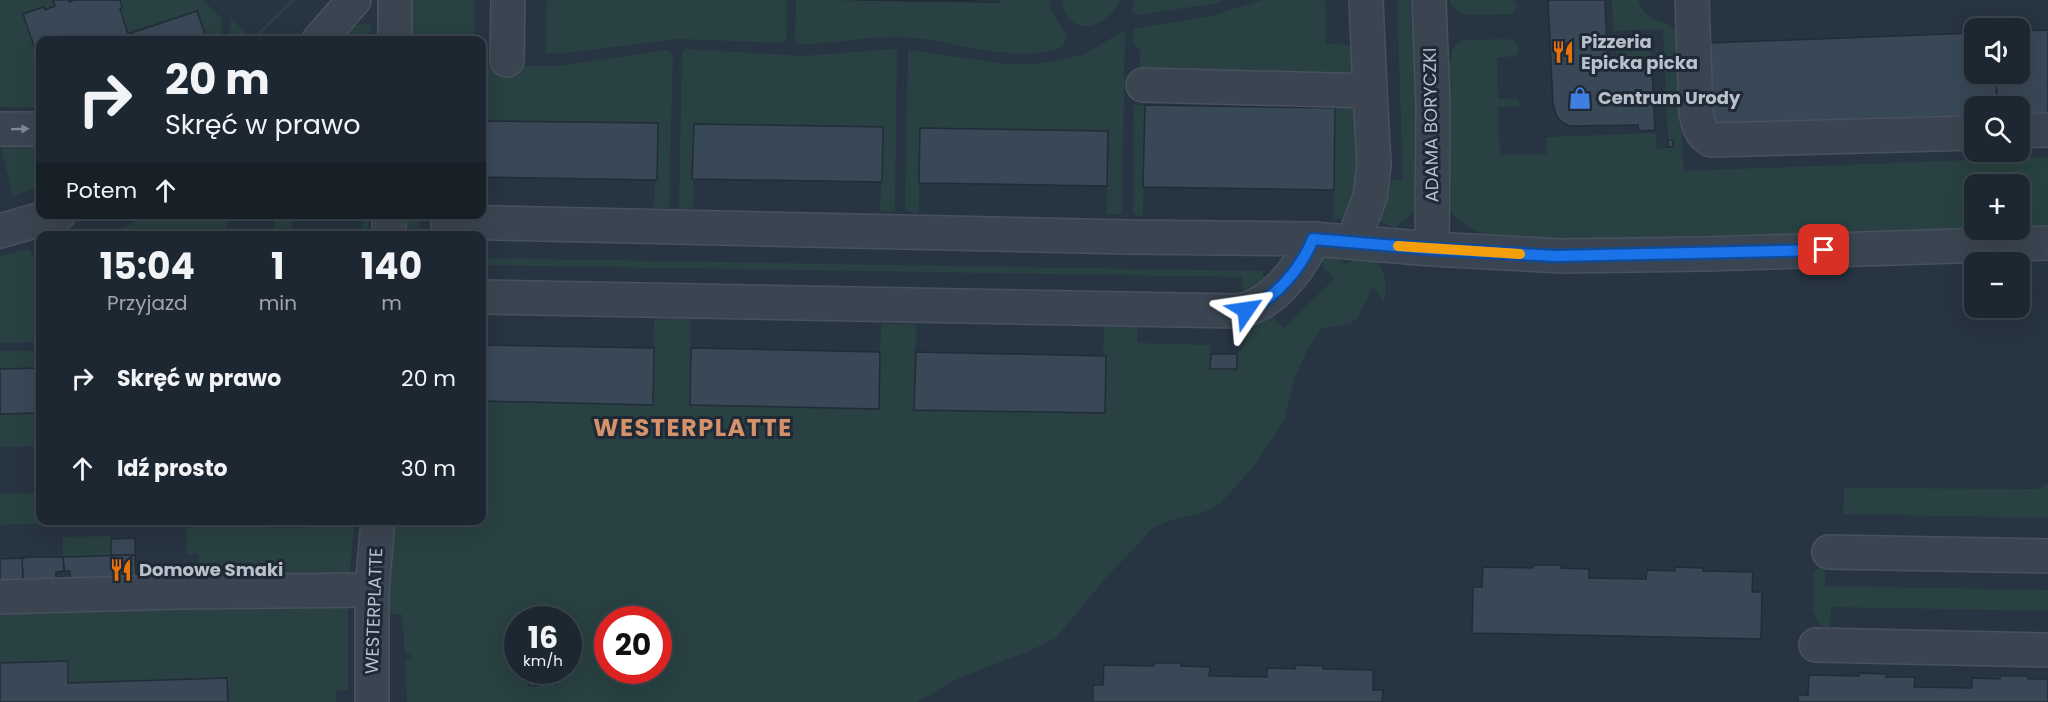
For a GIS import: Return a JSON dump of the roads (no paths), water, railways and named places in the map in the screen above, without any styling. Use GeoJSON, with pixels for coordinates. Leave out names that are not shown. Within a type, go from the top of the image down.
{"type":"FeatureCollection","features":[{"type":"Feature","properties":{"kind":"street"},"geometry":{"type":"LineString","coordinates":[[322,36],[354,0]]}},
{"type":"Feature","properties":{"kind":"street"},"geometry":{"type":"LineString","coordinates":[[395,0],[395,36]]}},
{"type":"Feature","properties":{"kind":"street"},"geometry":{"type":"LineString","coordinates":[[507,60],[508,0]]}},
{"type":"Feature","properties":{"kind":"street"},"geometry":{"type":"LineString","coordinates":[[1353,242],[1370,197],[1374,165],[1366,0]]}},
{"type":"Feature","properties":{"kind":"street","name":"ADAMA BORYCZKI"},"geometry":{"type":"LineString","coordinates":[[1429,0],[1433,106],[1432,249]]}},
{"type":"Feature","properties":{"kind":"street"},"geometry":{"type":"LineString","coordinates":[[1692,0],[1696,112],[1700,130],[1705,137],[1711,140],[1964,133]]}},
{"type":"Feature","properties":{"kind":"street"},"geometry":{"type":"LineString","coordinates":[[1143,85],[1370,91]]}},
{"type":"Feature","properties":{"kind":"street"},"geometry":{"type":"LineString","coordinates":[[0,129],[36,129]]}},
{"type":"Feature","properties":{"kind":"street"},"geometry":{"type":"LineString","coordinates":[[2030,131],[2048,130]]}},
{"type":"Feature","properties":{"kind":"street"},"geometry":{"type":"LineString","coordinates":[[0,231],[42,219]]}},
{"type":"Feature","properties":{"kind":"street"},"geometry":{"type":"LineString","coordinates":[[448,231],[448,222],[1313,239],[1432,249],[1562,256],[1718,254],[2048,243]]}},
{"type":"Feature","properties":{"kind":"street"},"geometry":{"type":"LineString","coordinates":[[486,297],[1237,311],[1257,306],[1281,286],[1299,266],[1313,239]]}},
{"type":"Feature","properties":{"kind":"street","name":"WESTERPLATTE"},"geometry":{"type":"LineString","coordinates":[[372,702],[372,590],[378,525]]}},
{"type":"Feature","properties":{"kind":"street"},"geometry":{"type":"LineString","coordinates":[[1829,552],[2048,556]]}},
{"type":"Feature","properties":{"kind":"street"},"geometry":{"type":"LineString","coordinates":[[0,597],[372,590]]}},
{"type":"Feature","properties":{"kind":"street"},"geometry":{"type":"LineString","coordinates":[[1816,645],[2048,650]]}},
{"type":"Feature","properties":{"kind":"place","name":"Pizzeria Epicka picka"},"geometry":{"type":"Point","coordinates":[1563,52]}},
{"type":"Feature","properties":{"kind":"place","name":"Centrum Urody"},"geometry":{"type":"Point","coordinates":[1580,98]}},
{"type":"Feature","properties":{"kind":"place","name":"Domowe Smaki"},"geometry":{"type":"Point","coordinates":[121,570]}},
{"type":"Feature","properties":{"kind":"district","name":"WESTERPLATTE"},"geometry":{"type":"Point","coordinates":[693,428]}}]}
